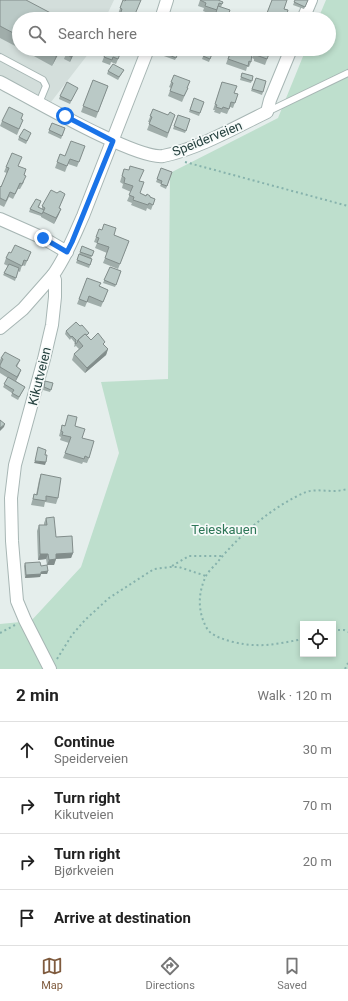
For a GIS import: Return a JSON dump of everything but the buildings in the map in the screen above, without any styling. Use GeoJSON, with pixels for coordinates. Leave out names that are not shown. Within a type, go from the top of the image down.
{"type":"FeatureCollection","features":[{"type":"Feature","properties":{"kind":"street"},"geometry":{"type":"LineString","coordinates":[[163,12],[167,0]]}},
{"type":"Feature","properties":{"kind":"street"},"geometry":{"type":"LineString","coordinates":[[306,12],[311,0]]}},
{"type":"Feature","properties":{"kind":"street"},"geometry":{"type":"LineString","coordinates":[[0,328],[22,309],[53,276],[67,252],[113,141],[145,56]]}},
{"type":"Feature","properties":{"kind":"street"},"geometry":{"type":"LineString","coordinates":[[267,112],[270,100],[288,56]]}},
{"type":"Feature","properties":{"kind":"street","name":"Speiderveien"},"geometry":{"type":"LineString","coordinates":[[0,82],[113,141],[151,155],[163,156],[215,138],[267,112]]}},
{"type":"Feature","properties":{"kind":"street"},"geometry":{"type":"LineString","coordinates":[[0,219],[43,238],[67,252]]}},
{"type":"Feature","properties":{"kind":"street","name":"Kikutveien"},"geometry":{"type":"LineString","coordinates":[[52,666],[25,620],[17,601],[11,498],[15,465],[52,324],[55,297],[55,280],[53,276]]}},
{"type":"Feature","properties":{"kind":"lane"},"geometry":{"type":"LineString","coordinates":[[0,57],[44,80],[46,86],[39,102]]}},
{"type":"Feature","properties":{"kind":"lane","name":"Speiderveien"},"geometry":{"type":"LineString","coordinates":[[267,112],[348,73]]}},
{"type":"Feature","properties":{"kind":"path"},"geometry":{"type":"LineString","coordinates":[[163,156],[348,206]]}},
{"type":"Feature","properties":{"kind":"path"},"geometry":{"type":"LineString","coordinates":[[300,640],[256,645],[238,643],[212,634],[203,622],[200,607],[200,595],[206,576],[230,547],[264,518],[294,498],[314,490],[335,491],[348,489]]}},
{"type":"Feature","properties":{"kind":"path"},"geometry":{"type":"LineString","coordinates":[[170,567],[189,556],[222,556]]}},
{"type":"Feature","properties":{"kind":"path"},"geometry":{"type":"LineString","coordinates":[[52,666],[72,635],[85,620],[109,598],[154,568],[179,567],[206,576]]}},
{"type":"Feature","properties":{"kind":"path"},"geometry":{"type":"LineString","coordinates":[[0,632],[25,620]]}},
{"type":"Feature","properties":{"kind":"path"},"geometry":{"type":"LineString","coordinates":[[336,630],[344,630],[348,632]]}},
{"type":"Feature","properties":{"kind":"path"},"geometry":{"type":"LineString","coordinates":[[345,669],[348,663]]}},
{"type":"Feature","properties":{"kind":"shaded area"},"geometry":{"type":"Polygon","coordinates":[[[0,0],[114,0],[108,12],[12,12],[12,56],[87,56],[51,102],[0,75],[0,0]]]}},
{"type":"Feature","properties":{"kind":"green space","name":"Teieskauen"},"geometry":{"type":"Polygon","coordinates":[[[326,0],[348,0],[348,669],[0,669],[0,624],[31,621],[81,567],[119,453],[101,382],[168,379],[170,173],[278,118],[303,56],[336,56],[336,12],[321,12],[326,0]]]}},
{"type":"Feature","properties":{"kind":"route"},"geometry":{"type":"LineString","coordinates":[[43,238],[67,252],[113,141],[65,116]]}}]}
